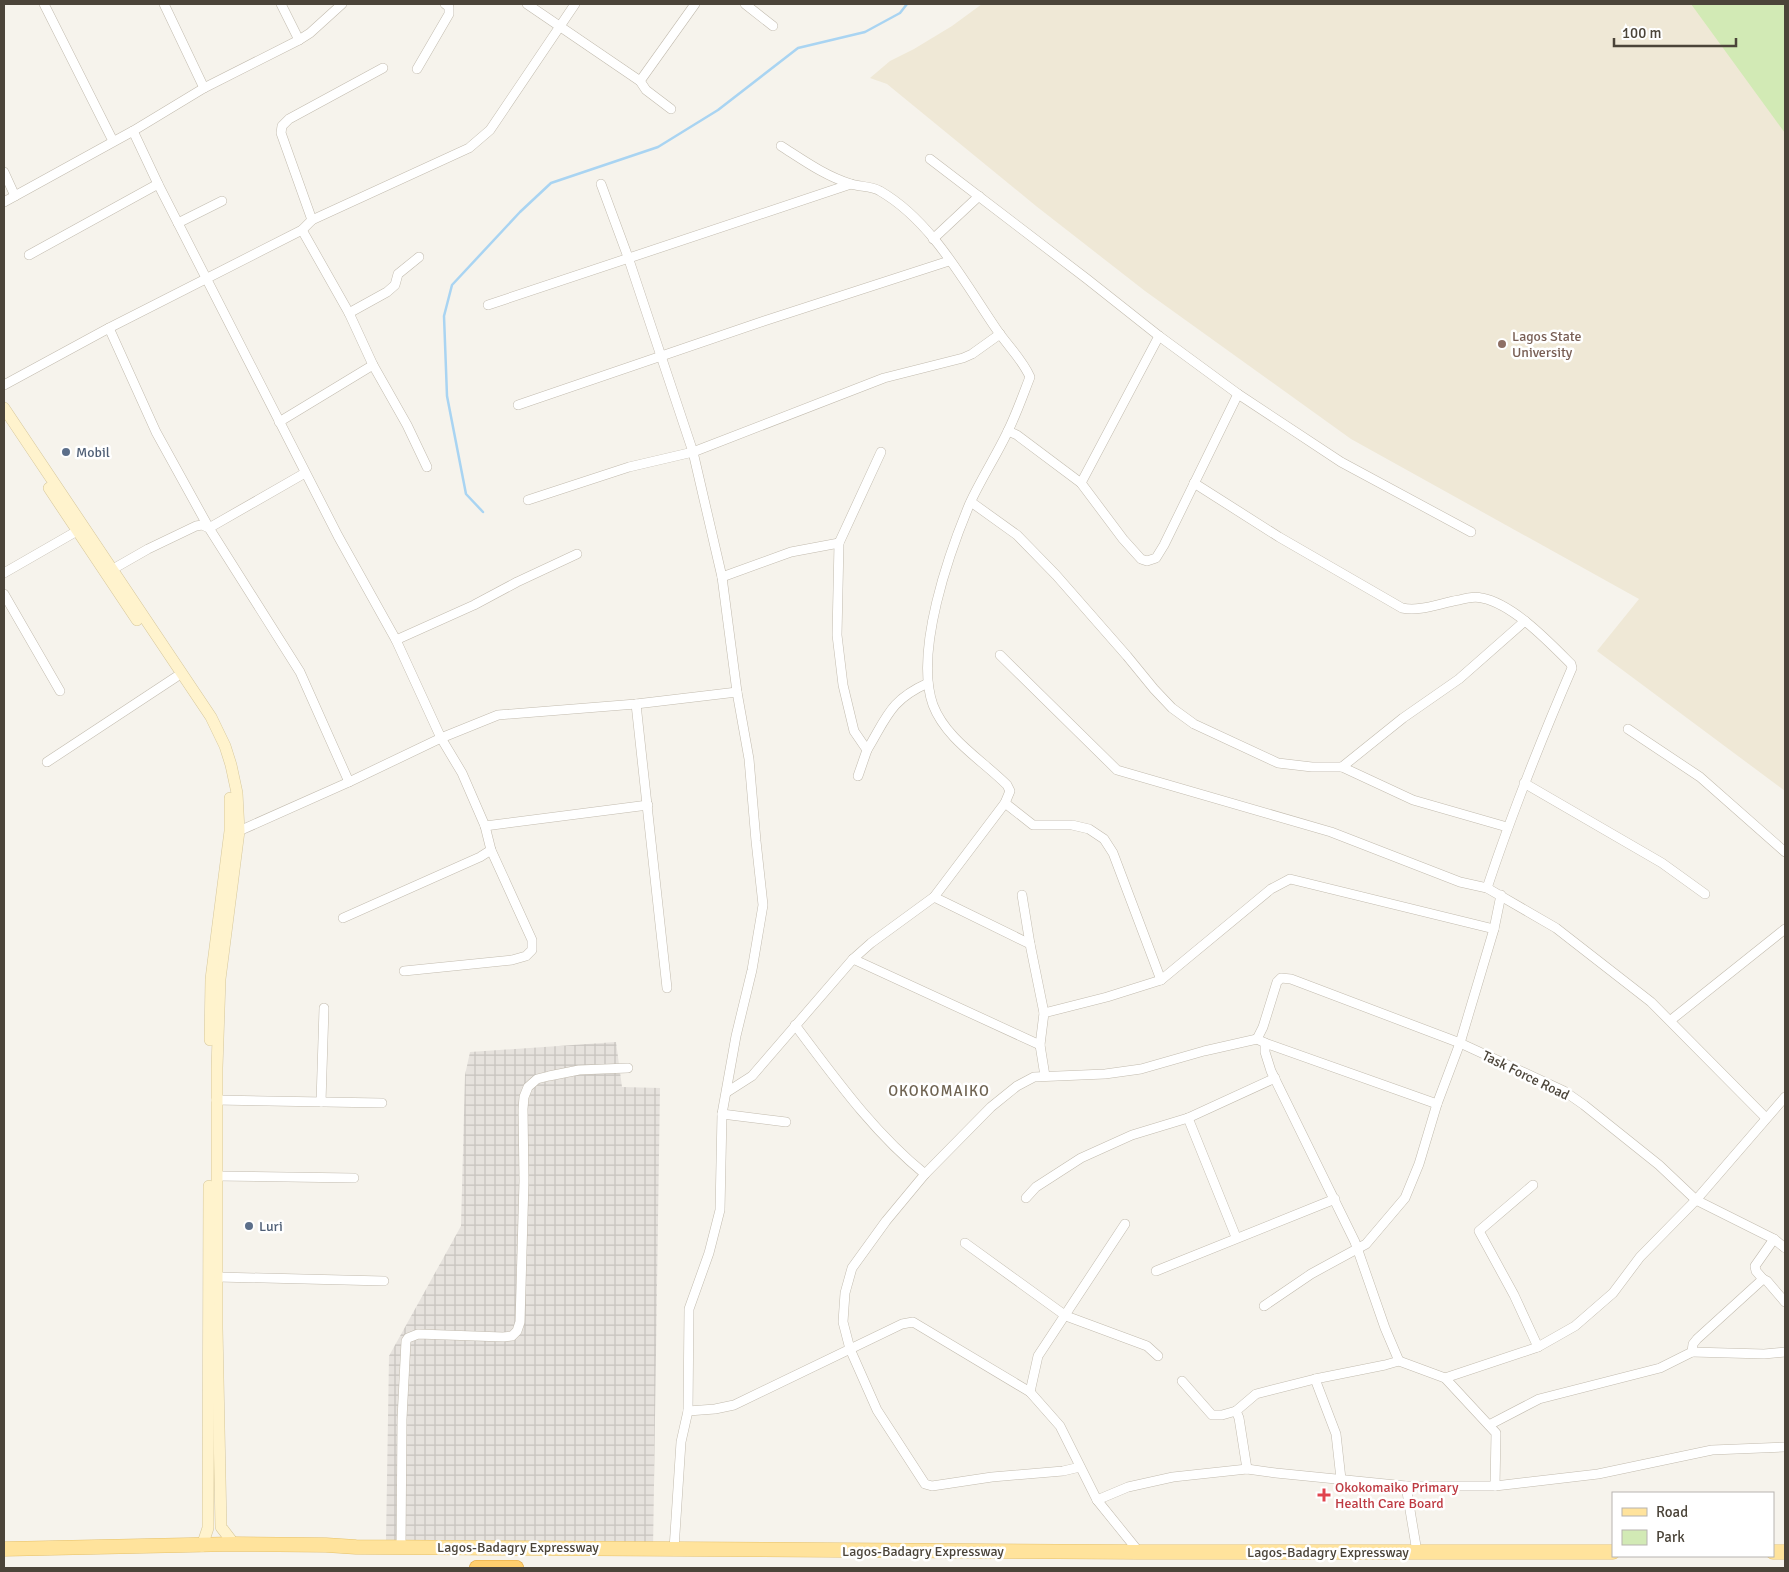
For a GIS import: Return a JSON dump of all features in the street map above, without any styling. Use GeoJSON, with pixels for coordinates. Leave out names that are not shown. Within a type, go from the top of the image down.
{"type":"FeatureCollection","features":[{"type":"Feature","properties":{"kind":"highway","name":"Lagos-Badagry Expressway"},"geometry":{"type":"LineString","coordinates":[[477,1568],[516,1568]]}},
{"type":"Feature","properties":{"kind":"main road","name":"Lagos-Badagry Expressway"},"geometry":{"type":"LineString","coordinates":[[4,1549],[234,1544],[356,1547],[1139,1552],[1612,1552]]}},
{"type":"Feature","properties":{"kind":"street"},"geometry":{"type":"LineString","coordinates":[[44,4],[113,141]]}},
{"type":"Feature","properties":{"kind":"street"},"geometry":{"type":"LineString","coordinates":[[164,4],[204,88]]}},
{"type":"Feature","properties":{"kind":"street"},"geometry":{"type":"LineString","coordinates":[[281,4],[299,40]]}},
{"type":"Feature","properties":{"kind":"street"},"geometry":{"type":"LineString","coordinates":[[4,202],[133,131],[204,88],[299,40],[310,33],[342,4]]}},
{"type":"Feature","properties":{"kind":"street"},"geometry":{"type":"LineString","coordinates":[[417,69],[449,14],[449,7],[445,4]]}},
{"type":"Feature","properties":{"kind":"street"},"geometry":{"type":"LineString","coordinates":[[526,4],[640,81],[646,90],[670,109]]}},
{"type":"Feature","properties":{"kind":"street"},"geometry":{"type":"LineString","coordinates":[[4,384],[109,328],[302,230],[312,220],[469,148],[490,130],[575,4]]}},
{"type":"Feature","properties":{"kind":"street"},"geometry":{"type":"LineString","coordinates":[[640,81],[695,4]]}},
{"type":"Feature","properties":{"kind":"street"},"geometry":{"type":"LineString","coordinates":[[746,4],[772,26]]}},
{"type":"Feature","properties":{"kind":"street"},"geometry":{"type":"LineString","coordinates":[[312,220],[281,133],[282,126],[289,119],[383,68]]}},
{"type":"Feature","properties":{"kind":"street"},"geometry":{"type":"LineString","coordinates":[[133,131],[279,422],[338,536],[396,640],[441,738],[462,773],[485,826],[491,850],[532,940],[532,950],[526,956],[512,960],[404,971]]}},
{"type":"Feature","properties":{"kind":"street"},"geometry":{"type":"LineString","coordinates":[[727,1092],[752,1076],[853,960],[871,943],[934,897],[1005,803],[1010,791],[1007,785],[957,740],[943,724],[933,704],[928,683],[928,651],[933,617],[943,581],[971,502],[1008,431],[1030,376],[1023,363],[1000,334],[949,260],[914,215],[878,190],[851,184],[811,165],[781,146]]}},
{"type":"Feature","properties":{"kind":"street"},"geometry":{"type":"LineString","coordinates":[[930,159],[1159,336],[1238,394],[1341,462],[1471,532]]}},
{"type":"Feature","properties":{"kind":"street"},"geometry":{"type":"LineString","coordinates":[[4,172],[15,196]]}},
{"type":"Feature","properties":{"kind":"street"},"geometry":{"type":"LineString","coordinates":[[29,255],[158,184]]}},
{"type":"Feature","properties":{"kind":"street"},"geometry":{"type":"LineString","coordinates":[[601,184],[628,257],[693,452],[722,577],[737,692],[749,759],[763,905],[752,970],[736,1036],[722,1114],[720,1210],[709,1253],[689,1309],[688,1411],[681,1442],[674,1548]]}},
{"type":"Feature","properties":{"kind":"street"},"geometry":{"type":"LineString","coordinates":[[488,305],[851,184]]}},
{"type":"Feature","properties":{"kind":"street"},"geometry":{"type":"LineString","coordinates":[[933,239],[979,196]]}},
{"type":"Feature","properties":{"kind":"street"},"geometry":{"type":"LineString","coordinates":[[178,223],[222,201]]}},
{"type":"Feature","properties":{"kind":"street"},"geometry":{"type":"LineString","coordinates":[[302,230],[349,314],[373,365],[407,425],[427,467]]}},
{"type":"Feature","properties":{"kind":"street"},"geometry":{"type":"LineString","coordinates":[[349,314],[387,292],[395,285],[398,274],[418,257]]}},
{"type":"Feature","properties":{"kind":"street"},"geometry":{"type":"LineString","coordinates":[[518,405],[662,357],[764,320],[949,260]]}},
{"type":"Feature","properties":{"kind":"street"},"geometry":{"type":"LineString","coordinates":[[109,328],[156,432],[209,528],[300,672],[349,782]]}},
{"type":"Feature","properties":{"kind":"street"},"geometry":{"type":"LineString","coordinates":[[528,500],[628,467],[693,452],[884,378],[967,356],[1000,334]]}},
{"type":"Feature","properties":{"kind":"street"},"geometry":{"type":"LineString","coordinates":[[1081,483],[1159,336]]}},
{"type":"Feature","properties":{"kind":"street"},"geometry":{"type":"LineString","coordinates":[[279,422],[373,365]]}},
{"type":"Feature","properties":{"kind":"street"},"geometry":{"type":"LineString","coordinates":[[1008,431],[1017,435],[1081,483],[1123,539],[1141,559],[1147,561],[1156,558],[1164,545],[1238,394]]}},
{"type":"Feature","properties":{"kind":"street"},"geometry":{"type":"LineString","coordinates":[[4,408],[211,717],[219,732],[231,765],[237,793],[239,831],[220,979],[216,1100],[221,1526],[234,1544]]}},
{"type":"Feature","properties":{"kind":"street"},"geometry":{"type":"LineString","coordinates":[[4,420],[176,678],[207,721],[223,760],[230,794],[230,831],[211,979],[208,1528],[202,1546]]}},
{"type":"Feature","properties":{"kind":"street"},"geometry":{"type":"LineString","coordinates":[[867,750],[854,731],[843,685],[837,635],[840,542],[881,452]]}},
{"type":"Feature","properties":{"kind":"street"},"geometry":{"type":"LineString","coordinates":[[209,528],[306,473]]}},
{"type":"Feature","properties":{"kind":"street"},"geometry":{"type":"LineString","coordinates":[[1194,483],[1279,538],[1402,608],[1418,610],[1471,597],[1482,598],[1497,603],[1525,621],[1569,662],[1572,668],[1524,783],[1487,888]]}},
{"type":"Feature","properties":{"kind":"street"},"geometry":{"type":"LineString","coordinates":[[971,502],[1017,535],[1056,575],[1154,690],[1172,708],[1194,724],[1278,763],[1312,767],[1342,767],[1413,800],[1507,827]]}},
{"type":"Feature","properties":{"kind":"street"},"geometry":{"type":"LineString","coordinates":[[113,569],[148,549],[196,526],[202,525],[209,528]]}},
{"type":"Feature","properties":{"kind":"street"},"geometry":{"type":"LineString","coordinates":[[4,573],[77,531]]}},
{"type":"Feature","properties":{"kind":"street"},"geometry":{"type":"LineString","coordinates":[[722,577],[792,552],[840,542]]}},
{"type":"Feature","properties":{"kind":"street"},"geometry":{"type":"LineString","coordinates":[[396,640],[474,605],[517,582],[577,554]]}},
{"type":"Feature","properties":{"kind":"street"},"geometry":{"type":"LineString","coordinates":[[4,594],[60,691]]}},
{"type":"Feature","properties":{"kind":"street"},"geometry":{"type":"LineString","coordinates":[[1342,767],[1403,718],[1459,679],[1525,621]]}},
{"type":"Feature","properties":{"kind":"street"},"geometry":{"type":"LineString","coordinates":[[1000,655],[1117,770],[1331,832],[1460,882],[1487,888],[1556,928],[1651,1002],[1671,1020],[1766,1118]]}},
{"type":"Feature","properties":{"kind":"street"},"geometry":{"type":"LineString","coordinates":[[47,762],[176,678]]}},
{"type":"Feature","properties":{"kind":"street"},"geometry":{"type":"LineString","coordinates":[[858,776],[867,750],[886,716],[895,705],[912,691],[928,683]]}},
{"type":"Feature","properties":{"kind":"street"},"geometry":{"type":"LineString","coordinates":[[239,831],[441,738],[498,714],[636,704],[737,692]]}},
{"type":"Feature","properties":{"kind":"street"},"geometry":{"type":"LineString","coordinates":[[636,704],[667,988]]}},
{"type":"Feature","properties":{"kind":"street"},"geometry":{"type":"LineString","coordinates":[[1628,729],[1700,778],[1785,852]]}},
{"type":"Feature","properties":{"kind":"street"},"geometry":{"type":"LineString","coordinates":[[1524,783],[1662,863],[1705,894]]}},
{"type":"Feature","properties":{"kind":"street"},"geometry":{"type":"LineString","coordinates":[[1005,803],[1033,825],[1072,825],[1089,829],[1104,839],[1113,853],[1161,980]]}},
{"type":"Feature","properties":{"kind":"street"},"geometry":{"type":"LineString","coordinates":[[485,826],[648,805]]}},
{"type":"Feature","properties":{"kind":"street"},"geometry":{"type":"LineString","coordinates":[[343,918],[480,857],[491,850]]}},
{"type":"Feature","properties":{"kind":"street"},"geometry":{"type":"LineString","coordinates":[[1044,1013],[1107,997],[1161,980],[1271,889],[1290,879],[1494,929]]}},
{"type":"Feature","properties":{"kind":"street"},"geometry":{"type":"LineString","coordinates":[[1022,895],[1044,1013],[1040,1045],[1045,1076]]}},
{"type":"Feature","properties":{"kind":"street"},"geometry":{"type":"LineString","coordinates":[[1264,1306],[1311,1274],[1366,1244],[1405,1198],[1419,1164],[1460,1043],[1494,929],[1501,895]]}},
{"type":"Feature","properties":{"kind":"street"},"geometry":{"type":"LineString","coordinates":[[934,897],[1030,944]]}},
{"type":"Feature","properties":{"kind":"street"},"geometry":{"type":"LineString","coordinates":[[1671,1020],[1785,929]]}},
{"type":"Feature","properties":{"kind":"street"},"geometry":{"type":"LineString","coordinates":[[853,960],[1040,1045]]}},
{"type":"Feature","properties":{"kind":"street","name":"Task Force Road"},"geometry":{"type":"LineString","coordinates":[[1261,1041],[1263,1027],[1277,982],[1281,978],[1291,979],[1460,1043],[1564,1091],[1645,1154],[1696,1200],[1781,1242]]}},
{"type":"Feature","properties":{"kind":"street"},"geometry":{"type":"LineString","coordinates":[[321,1102],[324,1008]]}},
{"type":"Feature","properties":{"kind":"street"},"geometry":{"type":"LineString","coordinates":[[796,1025],[854,1103],[905,1158],[925,1174]]}},
{"type":"Feature","properties":{"kind":"street"},"geometry":{"type":"LineString","coordinates":[[1080,1467],[1063,1471],[992,1477],[932,1486],[925,1484],[877,1410],[850,1349],[843,1322],[845,1293],[852,1268],[886,1221],[925,1174],[1005,1095],[1034,1077],[1106,1074],[1141,1069],[1204,1051],[1261,1041],[1438,1104]]}},
{"type":"Feature","properties":{"kind":"street"},"geometry":{"type":"LineString","coordinates":[[1261,1041],[1274,1078],[1355,1242],[1385,1328],[1399,1361]]}},
{"type":"Feature","properties":{"kind":"street"},"geometry":{"type":"LineString","coordinates":[[401,1547],[402,1418],[406,1341],[408,1338],[418,1334],[503,1337],[512,1336],[517,1331],[521,1309],[524,1181],[523,1109],[524,1097],[528,1086],[537,1079],[579,1070],[628,1068]]}},
{"type":"Feature","properties":{"kind":"street"},"geometry":{"type":"LineString","coordinates":[[1026,1198],[1036,1187],[1081,1158],[1132,1135],[1188,1118],[1274,1078]]}},
{"type":"Feature","properties":{"kind":"street"},"geometry":{"type":"LineString","coordinates":[[1445,1378],[1538,1347],[1575,1326],[1613,1293],[1640,1257],[1696,1200],[1785,1097]]}},
{"type":"Feature","properties":{"kind":"street"},"geometry":{"type":"LineString","coordinates":[[216,1100],[382,1103]]}},
{"type":"Feature","properties":{"kind":"street"},"geometry":{"type":"LineString","coordinates":[[722,1114],[786,1122]]}},
{"type":"Feature","properties":{"kind":"street"},"geometry":{"type":"LineString","coordinates":[[1188,1118],[1236,1237]]}},
{"type":"Feature","properties":{"kind":"street"},"geometry":{"type":"LineString","coordinates":[[217,1176],[354,1178]]}},
{"type":"Feature","properties":{"kind":"street"},"geometry":{"type":"LineString","coordinates":[[1533,1186],[1479,1231],[1514,1295],[1538,1347]]}},
{"type":"Feature","properties":{"kind":"street"},"geometry":{"type":"LineString","coordinates":[[1156,1271],[1236,1237],[1335,1199]]}},
{"type":"Feature","properties":{"kind":"street"},"geometry":{"type":"LineString","coordinates":[[1030,1392],[1038,1356],[1125,1224]]}},
{"type":"Feature","properties":{"kind":"street"},"geometry":{"type":"LineString","coordinates":[[1781,1242],[1755,1266],[1756,1271],[1763,1279],[1768,1281],[1785,1302]]}},
{"type":"Feature","properties":{"kind":"street"},"geometry":{"type":"LineString","coordinates":[[965,1243],[1066,1316],[1147,1346],[1158,1356]]}},
{"type":"Feature","properties":{"kind":"street"},"geometry":{"type":"LineString","coordinates":[[218,1278],[384,1280]]}},
{"type":"Feature","properties":{"kind":"street"},"geometry":{"type":"LineString","coordinates":[[1692,1352],[1696,1339],[1763,1279]]}},
{"type":"Feature","properties":{"kind":"street"},"geometry":{"type":"LineString","coordinates":[[688,1411],[715,1409],[734,1405],[902,1324],[913,1322],[1030,1392],[1060,1426],[1097,1500],[1139,1552]]}},
{"type":"Feature","properties":{"kind":"street"},"geometry":{"type":"LineString","coordinates":[[1489,1425],[1539,1399],[1660,1368],[1692,1352],[1764,1354],[1785,1352]]}},
{"type":"Feature","properties":{"kind":"street"},"geometry":{"type":"LineString","coordinates":[[1182,1381],[1212,1415],[1222,1416],[1236,1411],[1256,1394],[1399,1361],[1445,1378],[1496,1433],[1495,1486]]}},
{"type":"Feature","properties":{"kind":"street"},"geometry":{"type":"LineString","coordinates":[[1315,1379],[1336,1434],[1342,1479]]}},
{"type":"Feature","properties":{"kind":"street"},"geometry":{"type":"LineString","coordinates":[[1236,1411],[1239,1418],[1247,1469]]}},
{"type":"Feature","properties":{"kind":"street"},"geometry":{"type":"LineString","coordinates":[[1097,1500],[1128,1487],[1164,1479],[1247,1469],[1406,1486],[1495,1486],[1598,1474],[1712,1450],[1785,1447]]}},
{"type":"Feature","properties":{"kind":"street"},"geometry":{"type":"LineString","coordinates":[[1406,1486],[1417,1552]]}},
{"type":"Feature","properties":{"kind":"shaded area","name":"Lagos State University"},"geometry":{"type":"Polygon","coordinates":[[[982,4],[1785,4],[1785,791],[1597,651],[1639,599],[1351,439],[1145,291],[1036,206],[887,84],[870,78],[890,61],[952,26],[982,4]]]}},
{"type":"Feature","properties":{"kind":"shaded area"},"geometry":{"type":"Polygon","coordinates":[[[616,1042],[622,1087],[660,1088],[653,1551],[386,1541],[389,1356],[461,1226],[465,1075],[470,1052],[616,1042]]]}},
{"type":"Feature","properties":{"kind":"green space"},"geometry":{"type":"Polygon","coordinates":[[[1691,4],[1785,4],[1785,133],[1691,4]]]}},
{"type":"Feature","properties":{"kind":"waterway"},"geometry":{"type":"LineString","coordinates":[[483,512],[466,494],[447,396],[444,316],[452,285],[520,212],[551,183],[658,147],[718,110],[798,48],[865,32],[900,13],[907,4]]}},
{"type":"Feature","properties":{"kind":"place","name":"Lagos State University"},"geometry":{"type":"Point","coordinates":[1502,344]}},
{"type":"Feature","properties":{"kind":"place","name":"Mobil"},"geometry":{"type":"Point","coordinates":[66,452]}},
{"type":"Feature","properties":{"kind":"place","name":"Luri"},"geometry":{"type":"Point","coordinates":[249,1226]}},
{"type":"Feature","properties":{"kind":"place","name":"Okokomaiko Primary Health Care Board"},"geometry":{"type":"Point","coordinates":[1324,1495]}},
{"type":"Feature","properties":{"kind":"district","name":"OKOKOMAIKO"},"geometry":{"type":"Point","coordinates":[939,1091]}}]}
